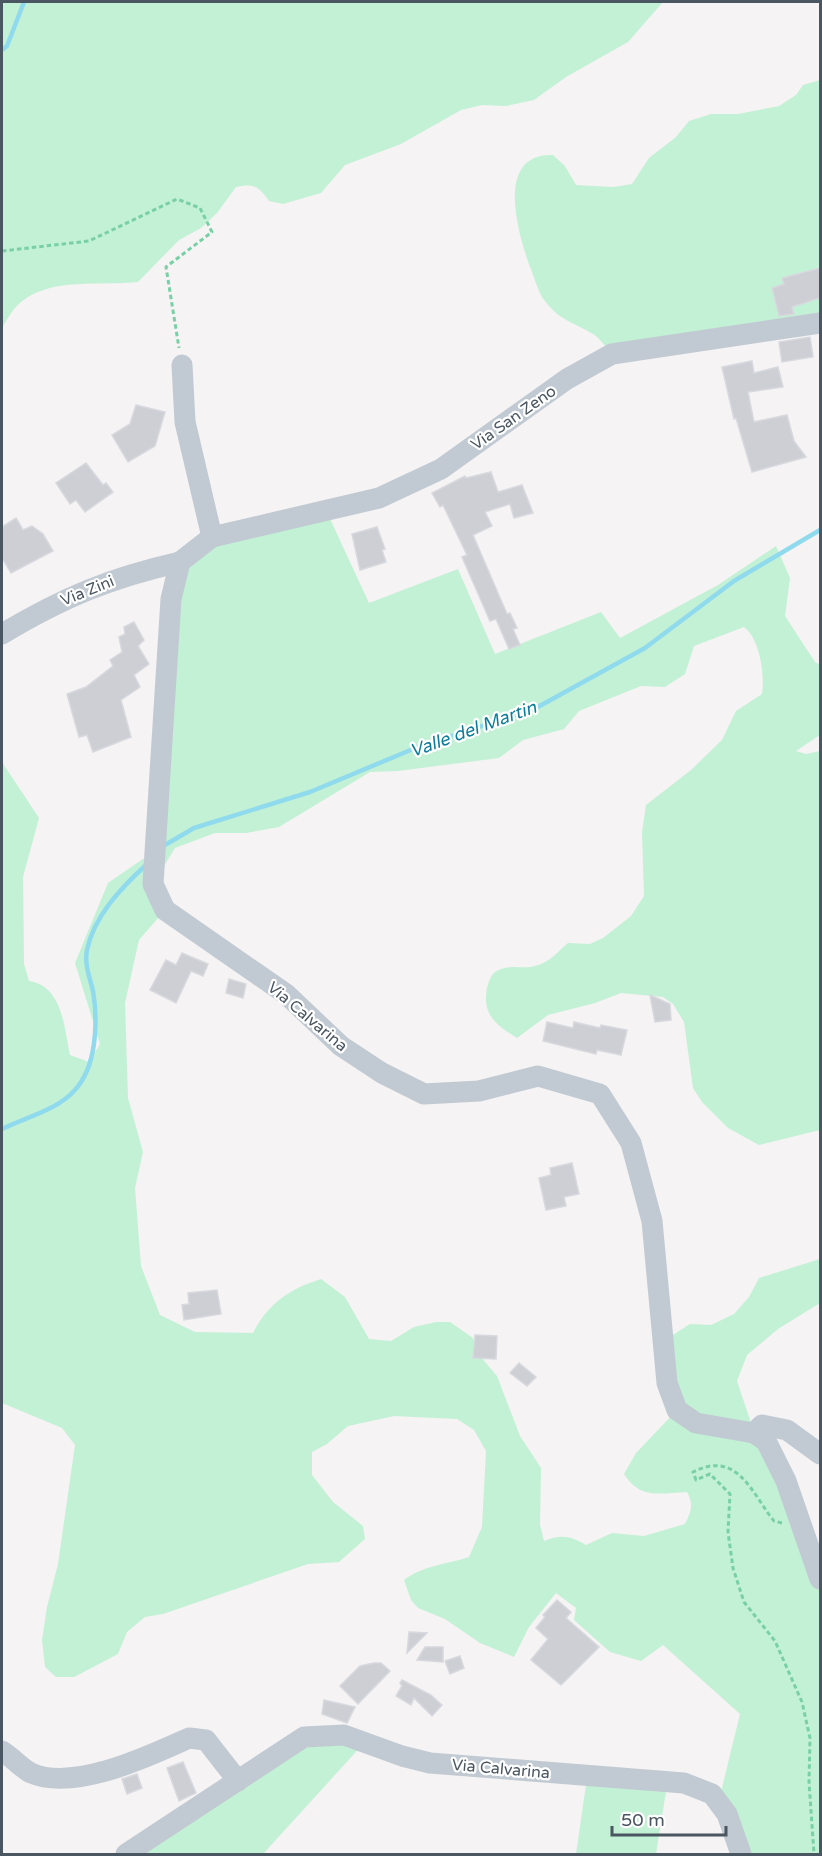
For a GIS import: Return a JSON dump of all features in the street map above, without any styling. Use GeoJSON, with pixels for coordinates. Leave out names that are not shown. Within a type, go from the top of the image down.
{"type":"FeatureCollection","features":[{"type":"Feature","properties":{"kind":"street","name":"Via San Zeno"},"geometry":{"type":"LineString","coordinates":[[212,537],[379,498],[441,469],[567,379],[612,354],[820,323]]}},
{"type":"Feature","properties":{"kind":"street"},"geometry":{"type":"LineString","coordinates":[[180,562],[212,537],[185,422],[182,365]]}},
{"type":"Feature","properties":{"kind":"street","name":"Via Zini"},"geometry":{"type":"LineString","coordinates":[[2,634],[55,602],[128,574],[180,562]]}},
{"type":"Feature","properties":{"kind":"street","name":"Via Calvarina"},"geometry":{"type":"LineString","coordinates":[[180,562],[171,599],[153,852],[153,885],[165,910],[286,994],[341,1046],[382,1073],[424,1094],[479,1091],[538,1076],[600,1094],[630,1143],[652,1221],[667,1383],[677,1410],[696,1423],[754,1432],[762,1425],[787,1430],[820,1454]]}},
{"type":"Feature","properties":{"kind":"street"},"geometry":{"type":"LineString","coordinates":[[754,1432],[766,1441],[777,1458],[820,1579]]}},
{"type":"Feature","properties":{"kind":"street","name":"Via Calvarina"},"geometry":{"type":"LineString","coordinates":[[126,1854],[304,1737],[344,1735],[402,1756],[430,1763],[684,1783],[712,1794],[727,1814],[741,1854]]}},
{"type":"Feature","properties":{"kind":"street"},"geometry":{"type":"LineString","coordinates":[[2,1751],[30,1772],[54,1779],[90,1775],[189,1738],[206,1740],[238,1781]]}},
{"type":"Feature","properties":{"kind":"path"},"geometry":{"type":"LineString","coordinates":[[2,251],[89,241],[177,199],[201,208],[212,232],[166,267],[182,365]]}},
{"type":"Feature","properties":{"kind":"path"},"geometry":{"type":"LineString","coordinates":[[786,1513],[786,1524],[774,1521],[752,1486],[740,1474],[725,1467],[704,1466],[693,1472],[696,1480],[711,1474],[730,1494],[728,1532],[733,1568],[744,1602],[775,1641],[792,1674],[802,1702],[810,1738],[809,1782],[814,1854]]}},
{"type":"Feature","properties":{"kind":"green space"},"geometry":{"type":"Polygon","coordinates":[[[2,2],[663,2],[628,42],[566,77],[534,100],[506,106],[482,105],[461,110],[401,144],[345,165],[321,193],[283,204],[269,201],[255,187],[247,185],[236,187],[217,213],[201,228],[179,240],[138,282],[76,284],[47,289],[33,294],[18,305],[2,328],[2,2]]]}},
{"type":"Feature","properties":{"kind":"green space"},"geometry":{"type":"Polygon","coordinates":[[[820,80],[820,323],[612,354],[596,336],[565,319],[548,305],[540,293],[530,267],[516,217],[517,181],[523,167],[535,158],[553,155],[565,166],[576,185],[614,187],[632,184],[649,158],[676,137],[689,121],[711,114],[738,114],[779,106],[796,95],[803,85],[820,80]]]}},
{"type":"Feature","properties":{"kind":"green space"},"geometry":{"type":"Polygon","coordinates":[[[325,508],[369,603],[458,569],[495,654],[601,612],[620,638],[718,585],[776,546],[790,578],[785,616],[815,662],[820,665],[820,735],[796,751],[806,754],[820,751],[820,1130],[759,1145],[728,1128],[702,1102],[693,1088],[684,1022],[673,1004],[663,997],[621,993],[595,1003],[548,1015],[517,1038],[497,1024],[487,1005],[487,988],[495,972],[510,967],[530,967],[541,964],[568,943],[590,944],[603,938],[631,916],[644,896],[642,832],[646,805],[691,770],[722,740],[736,711],[762,694],[763,677],[758,648],[744,627],[694,646],[685,674],[665,687],[641,686],[579,711],[564,729],[523,740],[499,758],[398,771],[370,772],[279,827],[246,833],[215,833],[175,848],[153,884],[165,910],[139,940],[125,1003],[128,1098],[143,1152],[135,1188],[141,1266],[160,1315],[195,1332],[253,1333],[265,1314],[281,1299],[321,1279],[345,1297],[369,1339],[391,1341],[414,1327],[436,1322],[450,1322],[473,1338],[480,1356],[497,1376],[520,1436],[541,1468],[540,1525],[544,1541],[566,1537],[586,1545],[612,1533],[644,1536],[685,1524],[689,1516],[691,1504],[687,1492],[659,1494],[644,1491],[637,1488],[624,1474],[636,1453],[677,1410],[662,1342],[690,1324],[711,1325],[734,1314],[749,1297],[759,1278],[820,1259],[820,1303],[778,1329],[747,1355],[737,1381],[754,1432],[820,1579],[820,1854],[747,1854],[720,1796],[740,1714],[663,1645],[641,1661],[610,1652],[574,1620],[576,1608],[556,1593],[529,1627],[514,1657],[480,1643],[445,1619],[418,1608],[411,1600],[404,1580],[427,1568],[469,1557],[482,1527],[486,1451],[474,1430],[457,1419],[394,1416],[348,1426],[327,1444],[312,1452],[312,1475],[333,1502],[363,1526],[365,1539],[339,1562],[308,1564],[163,1614],[145,1617],[127,1632],[118,1654],[74,1677],[56,1677],[45,1667],[42,1640],[47,1607],[58,1564],[75,1445],[62,1428],[2,1403],[2,762],[39,818],[23,877],[24,964],[29,981],[49,991],[55,999],[63,1021],[70,1055],[89,1062],[100,1044],[75,963],[108,883],[153,852],[180,562],[212,537],[325,508]]]}},
{"type":"Feature","properties":{"kind":"green space"},"geometry":{"type":"Polygon","coordinates":[[[306,1739],[364,1743],[263,1854],[126,1854],[306,1739]]]}},
{"type":"Feature","properties":{"kind":"green space"},"geometry":{"type":"Polygon","coordinates":[[[587,1778],[668,1779],[656,1854],[576,1854],[587,1778]]]}},
{"type":"Feature","properties":{"kind":"building"},"geometry":{"type":"Polygon","coordinates":[[[820,268],[820,298],[792,307],[794,314],[779,316],[772,288],[784,284],[782,278],[820,268]]]}},
{"type":"Feature","properties":{"kind":"building"},"geometry":{"type":"Polygon","coordinates":[[[810,337],[813,357],[782,362],[779,342],[810,337]]]}},
{"type":"Feature","properties":{"kind":"building"},"geometry":{"type":"Polygon","coordinates":[[[752,361],[754,373],[778,367],[783,387],[748,392],[754,422],[787,415],[794,441],[806,457],[752,472],[736,418],[734,419],[722,367],[752,361]]]}},
{"type":"Feature","properties":{"kind":"building"},"geometry":{"type":"Polygon","coordinates":[[[136,405],[165,412],[155,446],[128,462],[112,435],[130,424],[136,405]]]}},
{"type":"Feature","properties":{"kind":"building"},"geometry":{"type":"Polygon","coordinates":[[[86,463],[103,485],[106,483],[113,492],[85,512],[76,500],[70,504],[56,483],[86,463]]]}},
{"type":"Feature","properties":{"kind":"building"},"geometry":{"type":"Polygon","coordinates":[[[491,472],[498,492],[522,485],[533,513],[514,518],[510,504],[485,512],[492,526],[473,535],[507,614],[510,613],[517,628],[513,629],[520,645],[509,649],[496,619],[490,621],[462,557],[467,555],[443,505],[440,507],[432,493],[465,476],[466,478],[491,472]]]}},
{"type":"Feature","properties":{"kind":"building"},"geometry":{"type":"Polygon","coordinates":[[[16,518],[23,530],[32,526],[43,534],[53,551],[11,573],[2,558],[2,527],[16,518]]]}},
{"type":"Feature","properties":{"kind":"building"},"geometry":{"type":"Polygon","coordinates":[[[377,527],[385,549],[382,550],[386,562],[360,570],[352,534],[377,527]]]}},
{"type":"Feature","properties":{"kind":"building"},"geometry":{"type":"Polygon","coordinates":[[[134,622],[144,640],[138,646],[149,664],[134,675],[140,687],[121,700],[131,737],[93,752],[87,735],[79,737],[67,694],[86,687],[113,666],[110,660],[122,652],[119,637],[125,634],[124,627],[134,622]]]}},
{"type":"Feature","properties":{"kind":"building"},"geometry":{"type":"Polygon","coordinates":[[[182,953],[208,964],[203,976],[191,971],[176,1003],[150,990],[166,960],[176,965],[182,953]]]}},
{"type":"Feature","properties":{"kind":"building"},"geometry":{"type":"Polygon","coordinates":[[[229,979],[246,984],[243,998],[226,993],[229,979]]]}},
{"type":"Feature","properties":{"kind":"building"},"geometry":{"type":"Polygon","coordinates":[[[650,995],[670,1004],[671,1020],[655,1022],[650,995]]]}},
{"type":"Feature","properties":{"kind":"building"},"geometry":{"type":"Polygon","coordinates":[[[547,1022],[573,1028],[574,1022],[600,1028],[601,1025],[627,1030],[621,1055],[597,1050],[596,1054],[543,1041],[547,1022]]]}},
{"type":"Feature","properties":{"kind":"building"},"geometry":{"type":"Polygon","coordinates":[[[572,1163],[579,1194],[564,1197],[566,1206],[546,1210],[539,1178],[551,1175],[550,1168],[572,1163]]]}},
{"type":"Feature","properties":{"kind":"building"},"geometry":{"type":"Polygon","coordinates":[[[217,1290],[221,1314],[184,1320],[182,1305],[189,1304],[188,1293],[217,1290]]]}},
{"type":"Feature","properties":{"kind":"building"},"geometry":{"type":"Polygon","coordinates":[[[475,1335],[497,1336],[496,1359],[473,1358],[475,1335]]]}},
{"type":"Feature","properties":{"kind":"building"},"geometry":{"type":"Polygon","coordinates":[[[519,1363],[536,1377],[527,1386],[510,1373],[519,1363]]]}},
{"type":"Feature","properties":{"kind":"building"},"geometry":{"type":"Polygon","coordinates":[[[557,1600],[571,1612],[566,1618],[599,1647],[561,1685],[531,1660],[548,1639],[536,1628],[545,1617],[543,1615],[557,1600]]]}},
{"type":"Feature","properties":{"kind":"building"},"geometry":{"type":"Polygon","coordinates":[[[409,1632],[427,1633],[407,1653],[409,1632]]]}},
{"type":"Feature","properties":{"kind":"building"},"geometry":{"type":"Polygon","coordinates":[[[425,1647],[443,1647],[443,1662],[417,1660],[425,1647]]]}},
{"type":"Feature","properties":{"kind":"building"},"geometry":{"type":"Polygon","coordinates":[[[460,1656],[464,1668],[450,1674],[445,1661],[460,1656]]]}},
{"type":"Feature","properties":{"kind":"building"},"geometry":{"type":"Polygon","coordinates":[[[381,1663],[390,1671],[358,1704],[340,1686],[360,1666],[381,1663]]]}},
{"type":"Feature","properties":{"kind":"building"},"geometry":{"type":"Polygon","coordinates":[[[402,1680],[431,1695],[442,1705],[432,1716],[414,1698],[411,1705],[396,1696],[402,1686],[400,1683],[402,1680]]]}},
{"type":"Feature","properties":{"kind":"building"},"geometry":{"type":"Polygon","coordinates":[[[324,1700],[355,1707],[347,1723],[322,1714],[324,1700]]]}},
{"type":"Feature","properties":{"kind":"building"},"geometry":{"type":"Polygon","coordinates":[[[183,1762],[196,1793],[179,1801],[167,1768],[183,1762]]]}},
{"type":"Feature","properties":{"kind":"building"},"geometry":{"type":"Polygon","coordinates":[[[137,1774],[142,1788],[127,1794],[122,1779],[137,1774]]]}},
{"type":"Feature","properties":{"kind":"waterway"},"geometry":{"type":"LineString","coordinates":[[2,50],[7,46],[24,2]]}},
{"type":"Feature","properties":{"kind":"waterway","name":"Valle del Martin"},"geometry":{"type":"LineString","coordinates":[[165,845],[194,828],[310,792],[413,749],[536,708],[645,648],[734,581],[820,530]]}},
{"type":"Feature","properties":{"kind":"waterway","name":"Valle del Martin"},"geometry":{"type":"LineString","coordinates":[[2,1129],[59,1103],[67,1098],[82,1081],[91,1057],[95,1030],[93,991],[86,960],[87,950],[102,914],[127,883],[146,865]]}}]}
